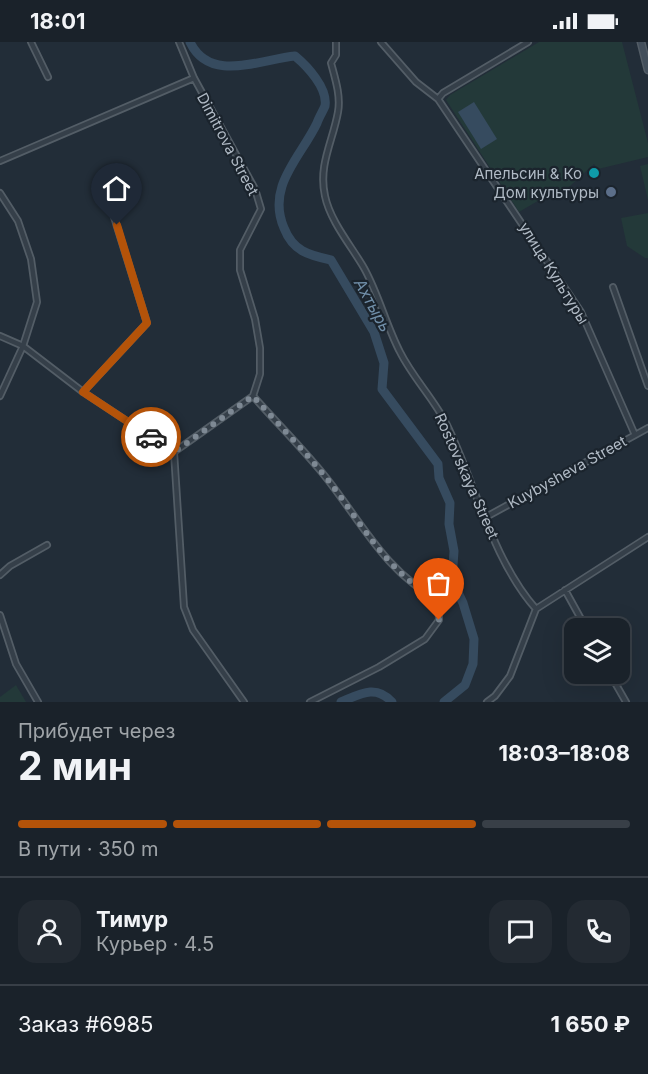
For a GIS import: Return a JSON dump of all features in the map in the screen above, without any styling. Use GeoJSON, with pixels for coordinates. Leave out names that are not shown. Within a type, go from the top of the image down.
{"type":"FeatureCollection","features":[{"type":"Feature","properties":{"kind":"street"},"geometry":{"type":"LineString","coordinates":[[31,42],[48,77]]}},
{"type":"Feature","properties":{"kind":"street","name":"Dimitrova Street"},"geometry":{"type":"LineString","coordinates":[[179,42],[194,78],[255,189],[261,209],[240,250],[240,270],[255,319],[260,348],[260,374],[253,396]]}},
{"type":"Feature","properties":{"kind":"street","name":"Rostovskaya Street"},"geometry":{"type":"LineString","coordinates":[[336,42],[336,55],[331,63],[338,89],[339,110],[326,153],[322,177],[325,199],[341,232],[364,269],[401,354],[434,402],[447,427],[506,565],[522,594],[536,609]]}},
{"type":"Feature","properties":{"kind":"street","name":"улица Культуры"},"geometry":{"type":"LineString","coordinates":[[381,42],[416,82],[438,99],[581,312],[635,435]]}},
{"type":"Feature","properties":{"kind":"street"},"geometry":{"type":"LineString","coordinates":[[438,99],[443,93],[528,42]]}},
{"type":"Feature","properties":{"kind":"street"},"geometry":{"type":"LineString","coordinates":[[641,42],[648,70]]}},
{"type":"Feature","properties":{"kind":"street"},"geometry":{"type":"LineString","coordinates":[[0,161],[194,78]]}},
{"type":"Feature","properties":{"kind":"street"},"geometry":{"type":"LineString","coordinates":[[0,193],[18,221],[32,269],[37,302],[23,346],[0,396]]}},
{"type":"Feature","properties":{"kind":"street"},"geometry":{"type":"LineString","coordinates":[[83,392],[147,323],[110,204]]}},
{"type":"Feature","properties":{"kind":"street"},"geometry":{"type":"LineString","coordinates":[[612,287],[648,386]]}},
{"type":"Feature","properties":{"kind":"street"},"geometry":{"type":"LineString","coordinates":[[0,336],[23,346],[83,392],[174,452]]}},
{"type":"Feature","properties":{"kind":"street"},"geometry":{"type":"LineString","coordinates":[[174,452],[253,396],[323,475],[383,555],[423,592],[438,599],[439,620],[425,639],[379,667],[310,702]]}},
{"type":"Feature","properties":{"kind":"street","name":"Kuybysheva Street"},"geometry":{"type":"LineString","coordinates":[[486,517],[648,428]]}},
{"type":"Feature","properties":{"kind":"street"},"geometry":{"type":"LineString","coordinates":[[174,452],[184,607],[193,630],[244,702]]}},
{"type":"Feature","properties":{"kind":"street"},"geometry":{"type":"LineString","coordinates":[[487,702],[495,696],[510,676],[536,609],[648,537]]}},
{"type":"Feature","properties":{"kind":"street"},"geometry":{"type":"LineString","coordinates":[[0,575],[10,566],[47,545]]}},
{"type":"Feature","properties":{"kind":"street"},"geometry":{"type":"LineString","coordinates":[[565,590],[580,618]]}},
{"type":"Feature","properties":{"kind":"street"},"geometry":{"type":"LineString","coordinates":[[0,615],[16,664],[38,702]]}},
{"type":"Feature","properties":{"kind":"street"},"geometry":{"type":"LineString","coordinates":[[616,684],[626,702]]}},
{"type":"Feature","properties":{"kind":"green space"},"geometry":{"type":"Polygon","coordinates":[[[539,42],[622,42],[648,143],[648,157],[598,169],[594,164],[569,187],[548,195],[519,212],[446,100],[450,95],[539,42]]]}},
{"type":"Feature","properties":{"kind":"green space"},"geometry":{"type":"Polygon","coordinates":[[[648,164],[648,200],[640,166],[648,164]]]}},
{"type":"Feature","properties":{"kind":"green space"},"geometry":{"type":"Polygon","coordinates":[[[648,213],[648,258],[645,258],[627,246],[621,218],[648,213]]]}},
{"type":"Feature","properties":{"kind":"green space"},"geometry":{"type":"Polygon","coordinates":[[[16,685],[26,702],[0,702],[0,697],[16,685]]]}},
{"type":"Feature","properties":{"kind":"water"},"geometry":{"type":"Polygon","coordinates":[[[474,102],[497,139],[481,149],[458,112],[474,102]]]}},
{"type":"Feature","properties":{"kind":"waterway","name":"Ахтырь"},"geometry":{"type":"LineString","coordinates":[[190,42],[199,55],[223,66],[252,64],[295,56],[311,71],[323,92],[325,106],[282,185],[279,199],[280,213],[284,228],[297,247],[308,254],[331,260],[374,332],[384,363],[382,389],[438,464],[439,478],[450,503],[449,524],[454,551],[452,580],[463,603],[474,639],[473,664],[465,685],[444,702]]}},
{"type":"Feature","properties":{"kind":"waterway","name":"Ахтырь"},"geometry":{"type":"LineString","coordinates":[[341,702],[368,692],[380,693],[392,702]]}},
{"type":"Feature","properties":{"kind":"way so far"},"geometry":{"type":"LineString","coordinates":[[151,437],[174,452],[253,396],[323,475],[383,555],[423,592],[438,599],[439,620]]}},
{"type":"Feature","properties":{"kind":"place","name":"Апельсин & Ко"},"geometry":{"type":"Point","coordinates":[594,173]}},
{"type":"Feature","properties":{"kind":"place","name":"Дом культуры"},"geometry":{"type":"Point","coordinates":[611,192]}},
{"type":"Feature","properties":{"kind":"route"},"geometry":{"type":"LineString","coordinates":[[117,225],[147,323],[83,392],[151,437]]}}]}
